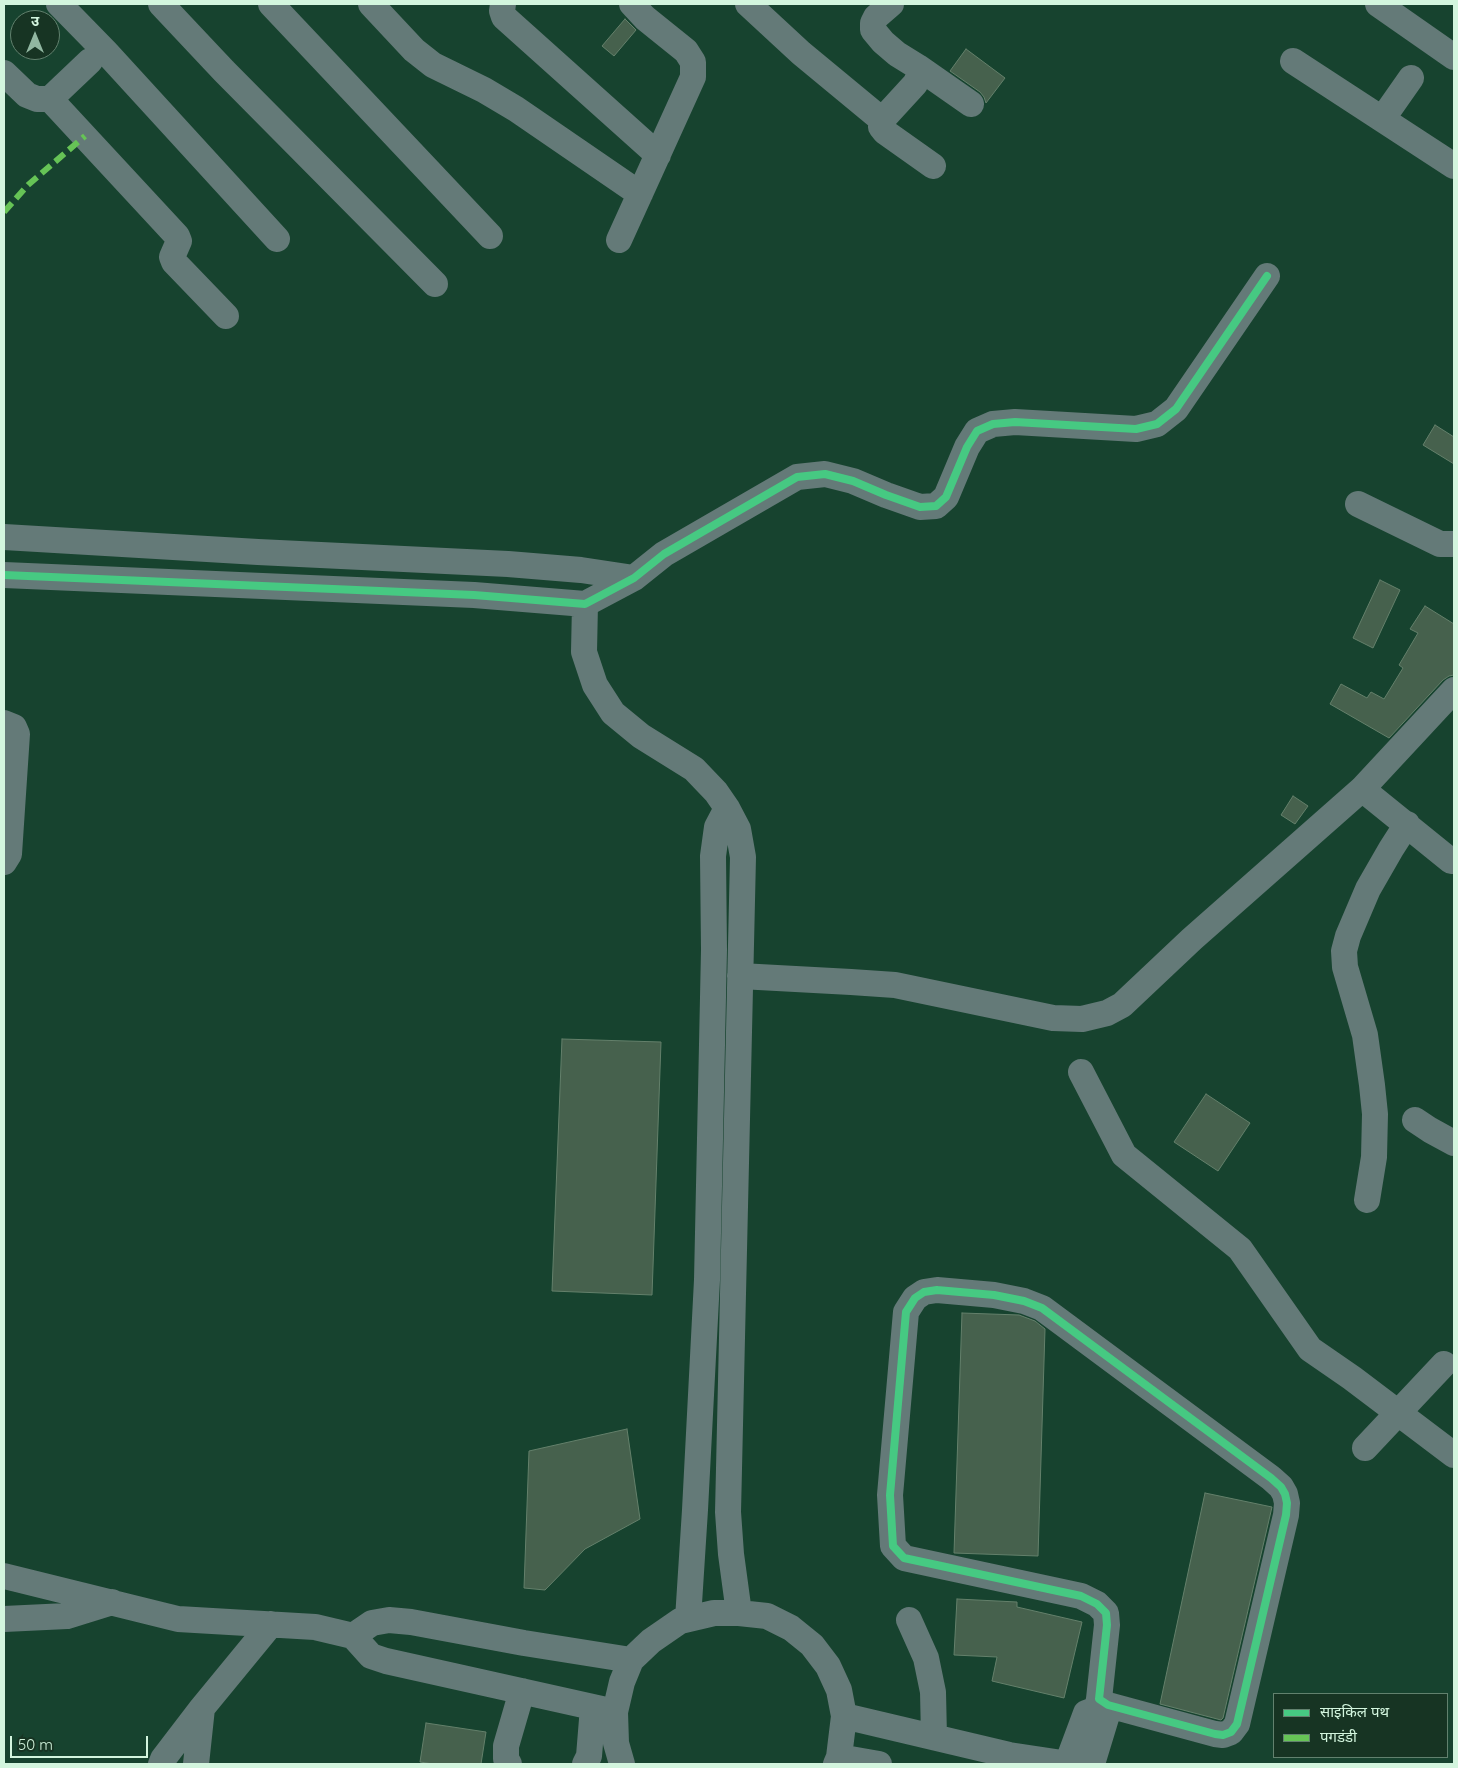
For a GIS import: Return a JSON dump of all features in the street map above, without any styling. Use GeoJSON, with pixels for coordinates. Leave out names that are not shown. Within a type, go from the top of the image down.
{"type":"FeatureCollection","features":[{"type":"Feature","properties":{"kind":"street"},"geometry":{"type":"LineString","coordinates":[[59,4],[105,51],[277,239]]}},
{"type":"Feature","properties":{"kind":"street"},"geometry":{"type":"LineString","coordinates":[[161,4],[245,93],[435,284]]}},
{"type":"Feature","properties":{"kind":"street"},"geometry":{"type":"LineString","coordinates":[[271,4],[490,236]]}},
{"type":"Feature","properties":{"kind":"street"},"geometry":{"type":"LineString","coordinates":[[371,4],[414,50],[433,65],[484,90],[516,109],[640,194]]}},
{"type":"Feature","properties":{"kind":"street"},"geometry":{"type":"LineString","coordinates":[[504,4],[502,11],[504,17],[658,155]]}},
{"type":"Feature","properties":{"kind":"street"},"geometry":{"type":"LineString","coordinates":[[619,240],[693,77],[693,62],[686,51],[645,18],[632,4]]}},
{"type":"Feature","properties":{"kind":"street"},"geometry":{"type":"LineString","coordinates":[[748,4],[802,53],[882,120]]}},
{"type":"Feature","properties":{"kind":"street"},"geometry":{"type":"LineString","coordinates":[[892,4],[876,18],[873,23],[873,30],[897,54],[918,66],[971,104]]}},
{"type":"Feature","properties":{"kind":"street"},"geometry":{"type":"LineString","coordinates":[[1378,4],[1454,57]]}},
{"type":"Feature","properties":{"kind":"street"},"geometry":{"type":"LineString","coordinates":[[4,73],[27,96],[37,99],[50,98],[90,61]]}},
{"type":"Feature","properties":{"kind":"street"},"geometry":{"type":"LineString","coordinates":[[1293,61],[1454,166]]}},
{"type":"Feature","properties":{"kind":"street"},"geometry":{"type":"LineString","coordinates":[[918,66],[920,75],[915,84],[882,120],[881,127],[885,132],[933,166]]}},
{"type":"Feature","properties":{"kind":"street"},"geometry":{"type":"LineString","coordinates":[[1383,118],[1411,78]]}},
{"type":"Feature","properties":{"kind":"street"},"geometry":{"type":"LineString","coordinates":[[50,98],[177,236],[179,241],[172,257],[174,262],[226,316]]}},
{"type":"Feature","properties":{"kind":"street"},"geometry":{"type":"LineString","coordinates":[[4,575],[474,595],[584,604],[634,578],[664,554],[798,477],[825,474],[853,481],[920,507],[936,506],[946,497],[967,447],[976,431],[993,424],[1016,422],[1136,428],[1157,424],[1176,409],[1267,276]]}},
{"type":"Feature","properties":{"kind":"street"},"geometry":{"type":"LineString","coordinates":[[1358,504],[1440,544],[1454,544]]}},
{"type":"Feature","properties":{"kind":"street"},"geometry":{"type":"LineString","coordinates":[[4,537],[508,564],[580,570],[634,578]]}},
{"type":"Feature","properties":{"kind":"street"},"geometry":{"type":"LineString","coordinates":[[584,604],[584,652],[595,685],[613,713],[641,736],[694,769],[716,792],[738,829],[743,857],[728,1512],[731,1554],[739,1612]]}},
{"type":"Feature","properties":{"kind":"street"},"geometry":{"type":"LineString","coordinates":[[713,1000],[740,989],[851,982],[895,986],[1053,1018],[1082,1019],[1107,1013],[1122,1005],[1362,789],[1454,690]]}},
{"type":"Feature","properties":{"kind":"street"},"geometry":{"type":"LineString","coordinates":[[4,722],[14,727],[16,734],[9,854],[4,862]]}},
{"type":"Feature","properties":{"kind":"street"},"geometry":{"type":"LineString","coordinates":[[1362,789],[1451,861],[1454,861]]}},
{"type":"Feature","properties":{"kind":"street"},"geometry":{"type":"LineString","coordinates":[[688,1619],[707,1280],[713,1000],[712,856],[717,827],[727,808]]}},
{"type":"Feature","properties":{"kind":"street"},"geometry":{"type":"LineString","coordinates":[[1367,1200],[1374,1157],[1375,1114],[1365,1036],[1345,967],[1344,951],[1348,936],[1368,889],[1407,824]]}},
{"type":"Feature","properties":{"kind":"street"},"geometry":{"type":"LineString","coordinates":[[1081,1072],[1124,1155],[1240,1249],[1310,1349],[1352,1378],[1454,1455]]}},
{"type":"Feature","properties":{"kind":"street"},"geometry":{"type":"LineString","coordinates":[[1415,1120],[1454,1143]]}},
{"type":"Feature","properties":{"kind":"street"},"geometry":{"type":"LineString","coordinates":[[844,1716],[1009,1756],[1068,1764],[1086,1713],[1098,1704],[1216,1734],[1223,1735],[1231,1732],[1237,1724],[1286,1515],[1287,1504],[1285,1494],[1281,1487],[1271,1478],[1042,1308],[994,1295],[937,1290],[924,1292],[915,1298],[906,1312],[890,1495],[893,1546],[904,1558],[1080,1596],[1097,1604],[1106,1614],[1107,1625],[1098,1704],[1106,1718],[1092,1764]]}},
{"type":"Feature","properties":{"kind":"street"},"geometry":{"type":"LineString","coordinates":[[1365,1448],[1444,1364]]}},
{"type":"Feature","properties":{"kind":"street"},"geometry":{"type":"LineString","coordinates":[[695,1510],[728,1512]]}},
{"type":"Feature","properties":{"kind":"street"},"geometry":{"type":"LineString","coordinates":[[4,1576],[178,1619],[315,1627],[352,1636],[371,1656],[386,1661],[604,1709]]}},
{"type":"Feature","properties":{"kind":"street"},"geometry":{"type":"LineString","coordinates":[[4,1619],[67,1616],[113,1602]]}},
{"type":"Feature","properties":{"kind":"street"},"geometry":{"type":"LineString","coordinates":[[585,1764],[604,1709],[622,1682],[631,1660],[651,1641],[680,1621],[714,1613],[739,1612],[767,1616],[791,1628],[812,1644],[828,1666],[839,1690],[844,1716],[838,1761],[879,1764]]}},
{"type":"Feature","properties":{"kind":"street"},"geometry":{"type":"LineString","coordinates":[[352,1636],[372,1623],[389,1620],[411,1622],[631,1660]]}},
{"type":"Feature","properties":{"kind":"street"},"geometry":{"type":"LineString","coordinates":[[909,1620],[926,1658],[933,1692],[934,1738]]}},
{"type":"Feature","properties":{"kind":"street"},"geometry":{"type":"LineString","coordinates":[[162,1764],[163,1759],[202,1708],[271,1624]]}},
{"type":"Feature","properties":{"kind":"street"},"geometry":{"type":"LineString","coordinates":[[509,1764],[506,1758],[506,1746],[522,1691]]}},
{"type":"Feature","properties":{"kind":"street"},"geometry":{"type":"LineString","coordinates":[[196,1764],[202,1708]]}},
{"type":"Feature","properties":{"kind":"street"},"geometry":{"type":"LineString","coordinates":[[604,1709],[622,1764]]}},
{"type":"Feature","properties":{"kind":"building"},"geometry":{"type":"Polygon","coordinates":[[[625,19],[636,30],[614,56],[602,46],[625,19]]]}},
{"type":"Feature","properties":{"kind":"building"},"geometry":{"type":"Polygon","coordinates":[[[966,49],[1005,78],[986,103],[980,92],[950,71],[966,49]]]}},
{"type":"Feature","properties":{"kind":"building"},"geometry":{"type":"Polygon","coordinates":[[[1435,425],[1454,437],[1454,464],[1423,445],[1435,425]]]}},
{"type":"Feature","properties":{"kind":"building"},"geometry":{"type":"Polygon","coordinates":[[[1380,580],[1400,590],[1373,648],[1353,638],[1380,580]]]}},
{"type":"Feature","properties":{"kind":"building"},"geometry":{"type":"Polygon","coordinates":[[[1425,606],[1454,624],[1454,675],[1443,680],[1389,738],[1330,704],[1341,684],[1367,698],[1371,692],[1384,699],[1403,668],[1399,665],[1418,633],[1410,629],[1425,606]]]}},
{"type":"Feature","properties":{"kind":"building"},"geometry":{"type":"Polygon","coordinates":[[[1293,796],[1308,806],[1295,824],[1281,815],[1293,796]]]}},
{"type":"Feature","properties":{"kind":"building"},"geometry":{"type":"Polygon","coordinates":[[[562,1039],[661,1042],[652,1295],[552,1291],[562,1039]]]}},
{"type":"Feature","properties":{"kind":"building"},"geometry":{"type":"Polygon","coordinates":[[[1206,1094],[1250,1123],[1218,1171],[1174,1142],[1206,1094]]]}},
{"type":"Feature","properties":{"kind":"building"},"geometry":{"type":"Polygon","coordinates":[[[962,1313],[1019,1315],[1035,1321],[1045,1329],[1038,1556],[954,1553],[962,1313]]]}},
{"type":"Feature","properties":{"kind":"building"},"geometry":{"type":"Polygon","coordinates":[[[627,1429],[640,1519],[585,1549],[545,1590],[524,1588],[529,1451],[627,1429]]]}},
{"type":"Feature","properties":{"kind":"building"},"geometry":{"type":"Polygon","coordinates":[[[1205,1493],[1272,1507],[1221,1720],[1160,1704],[1205,1493]]]}},
{"type":"Feature","properties":{"kind":"building"},"geometry":{"type":"Polygon","coordinates":[[[957,1599],[1017,1602],[1017,1607],[1082,1622],[1064,1698],[992,1681],[997,1657],[954,1655],[957,1599]]]}},
{"type":"Feature","properties":{"kind":"building"},"geometry":{"type":"Polygon","coordinates":[[[426,1723],[486,1732],[481,1764],[433,1764],[420,1762],[426,1723]]]}},
{"type":"Feature","properties":{"kind":"marked path"},"geometry":{"type":"LineString","coordinates":[[4,212],[28,185],[85,136]]}},
{"type":"Feature","properties":{"kind":"cycle path"},"geometry":{"type":"LineString","coordinates":[[4,575],[474,595],[585,604],[634,578],[664,554],[797,477],[825,474],[853,481],[920,507],[936,506],[946,497],[967,447],[977,431],[993,424],[1015,422],[1136,429],[1157,424],[1176,409],[1267,276]]}},
{"type":"Feature","properties":{"kind":"cycle path"},"geometry":{"type":"LineString","coordinates":[[937,1290],[994,1295],[1024,1301],[1042,1308],[1281,1487],[1287,1503],[1286,1515],[1237,1724],[1231,1732],[1223,1735],[1215,1734],[1108,1705],[1099,1699],[1107,1625],[1106,1613],[1097,1604],[1081,1596],[904,1558],[893,1546],[890,1495],[906,1312],[915,1298],[924,1292],[937,1290]]}}]}
